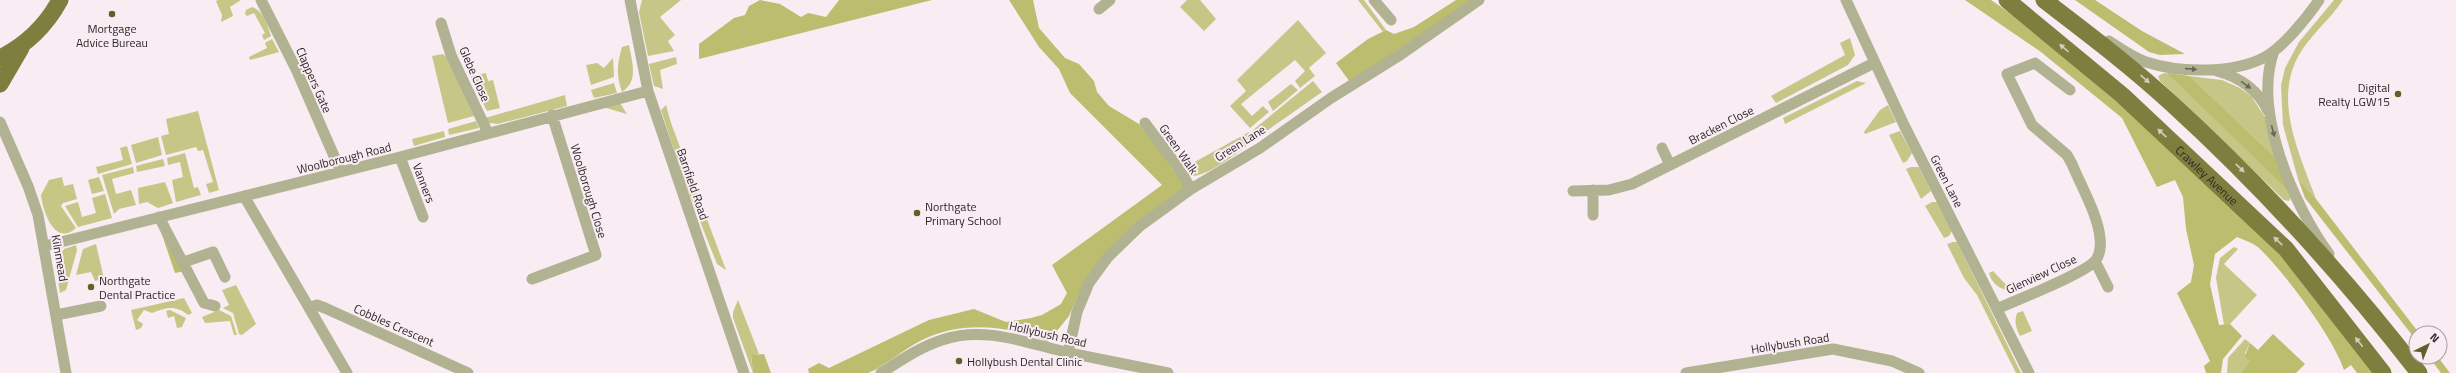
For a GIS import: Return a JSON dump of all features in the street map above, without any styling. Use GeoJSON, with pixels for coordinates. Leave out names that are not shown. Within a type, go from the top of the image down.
{"type":"FeatureCollection","features":[{"type":"Feature","properties":{"kind":"main road"},"geometry":{"type":"LineString","coordinates":[[0,58],[24,43],[48,20],[60,0]]}},
{"type":"Feature","properties":{"kind":"main road","name":"Crawley Avenue"},"geometry":{"type":"LineString","coordinates":[[2007,0],[2122,95],[2286,249],[2383,373]]}},
{"type":"Feature","properties":{"kind":"main road"},"geometry":{"type":"LineString","coordinates":[[2044,0],[2126,64],[2205,134],[2278,206],[2368,308],[2419,373]]}},
{"type":"Feature","properties":{"kind":"main road"},"geometry":{"type":"LineString","coordinates":[[0,84],[24,43]]}},
{"type":"Feature","properties":{"kind":"street","name":"Clappers Gate"},"geometry":{"type":"LineString","coordinates":[[261,0],[296,69],[341,172]]}},
{"type":"Feature","properties":{"kind":"street","name":"Barnfield Road"},"geometry":{"type":"LineString","coordinates":[[630,0],[648,91],[744,373]]}},
{"type":"Feature","properties":{"kind":"street"},"geometry":{"type":"LineString","coordinates":[[1100,9],[1110,0]]}},
{"type":"Feature","properties":{"kind":"street"},"geometry":{"type":"LineString","coordinates":[[1374,0],[1391,20]]}},
{"type":"Feature","properties":{"kind":"street","name":"Green Lane"},"geometry":{"type":"LineString","coordinates":[[1068,353],[1076,312],[1089,283],[1108,257],[1140,226],[1191,190],[1260,148],[1331,98],[1400,55],[1479,0]]}},
{"type":"Feature","properties":{"kind":"street","name":"Green Lane"},"geometry":{"type":"LineString","coordinates":[[1846,0],[1874,63],[2029,373]]}},
{"type":"Feature","properties":{"kind":"street"},"geometry":{"type":"LineString","coordinates":[[2044,0],[2140,60],[2165,67],[2213,70],[2228,74],[2247,85],[2262,99],[2269,112],[2290,185],[2302,211],[2327,252],[2368,308]]}},
{"type":"Feature","properties":{"kind":"street"},"geometry":{"type":"LineString","coordinates":[[2213,70],[2249,64],[2274,51],[2319,0]]}},
{"type":"Feature","properties":{"kind":"street","name":"Glebe Close"},"geometry":{"type":"LineString","coordinates":[[441,23],[451,55],[488,133]]}},
{"type":"Feature","properties":{"kind":"street"},"geometry":{"type":"LineString","coordinates":[[2269,112],[2270,72],[2274,51]]}},
{"type":"Feature","properties":{"kind":"street","name":"Bracken Close"},"geometry":{"type":"LineString","coordinates":[[1573,191],[1625,187],[1874,63]]}},
{"type":"Feature","properties":{"kind":"street","name":"Glenview Close"},"geometry":{"type":"LineString","coordinates":[[1997,309],[2075,274],[2095,261],[2101,245],[2100,238],[2072,164],[2067,155],[2032,125],[2007,74],[2035,63],[2070,90]]}},
{"type":"Feature","properties":{"kind":"street","name":"Woolborough Road"},"geometry":{"type":"LineString","coordinates":[[45,246],[400,157],[552,115],[648,91]]}},
{"type":"Feature","properties":{"kind":"street","name":"Woolborough Close"},"geometry":{"type":"LineString","coordinates":[[532,279],[596,255],[552,115]]}},
{"type":"Feature","properties":{"kind":"street","name":"Kilnmead"},"geometry":{"type":"LineString","coordinates":[[0,122],[28,186],[45,246],[66,373]]}},
{"type":"Feature","properties":{"kind":"street","name":"Green Walk"},"geometry":{"type":"LineString","coordinates":[[1145,123],[1178,168],[1191,190]]}},
{"type":"Feature","properties":{"kind":"street","name":"Kilnmead"},"geometry":{"type":"LineString","coordinates":[[0,142],[12,152]]}},
{"type":"Feature","properties":{"kind":"street"},"geometry":{"type":"LineString","coordinates":[[1662,148],[1670,165]]}},
{"type":"Feature","properties":{"kind":"street","name":"Vanners"},"geometry":{"type":"LineString","coordinates":[[400,157],[423,217]]}},
{"type":"Feature","properties":{"kind":"street"},"geometry":{"type":"LineString","coordinates":[[1593,190],[1593,215]]}},
{"type":"Feature","properties":{"kind":"street"},"geometry":{"type":"LineString","coordinates":[[244,196],[347,373]]}},
{"type":"Feature","properties":{"kind":"street"},"geometry":{"type":"LineString","coordinates":[[159,217],[184,262],[204,303],[215,306]]}},
{"type":"Feature","properties":{"kind":"street"},"geometry":{"type":"LineString","coordinates":[[184,262],[213,252],[225,277]]}},
{"type":"Feature","properties":{"kind":"street","name":"Glenview Close"},"geometry":{"type":"LineString","coordinates":[[2095,261],[2108,287]]}},
{"type":"Feature","properties":{"kind":"street","name":"Cobbles Crescent"},"geometry":{"type":"LineString","coordinates":[[308,308],[317,305],[325,308],[468,373]]}},
{"type":"Feature","properties":{"kind":"street"},"geometry":{"type":"LineString","coordinates":[[56,315],[101,306]]}},
{"type":"Feature","properties":{"kind":"street","name":"Hollybush Road"},"geometry":{"type":"LineString","coordinates":[[881,373],[918,350],[942,339],[961,336],[1008,337],[1068,353],[1168,373]]}},
{"type":"Feature","properties":{"kind":"street","name":"Hollybush Road"},"geometry":{"type":"LineString","coordinates":[[1686,373],[1741,369],[1833,349],[1892,360],[1919,373]]}},
{"type":"Feature","properties":{"kind":"green space"},"geometry":{"type":"Polygon","coordinates":[[[241,0],[230,7],[233,16],[221,22],[222,15],[216,1],[241,0]]]}},
{"type":"Feature","properties":{"kind":"green space"},"geometry":{"type":"Polygon","coordinates":[[[642,0],[681,0],[660,17],[675,35],[668,41],[674,51],[648,56],[639,12],[642,0]]]}},
{"type":"Feature","properties":{"kind":"green space"},"geometry":{"type":"Polygon","coordinates":[[[1187,0],[1200,0],[1216,19],[1204,31],[1180,7],[1187,0]]]}},
{"type":"Feature","properties":{"kind":"green space"},"geometry":{"type":"Polygon","coordinates":[[[1358,0],[1364,0],[1386,30],[1383,32],[1358,0]]]}},
{"type":"Feature","properties":{"kind":"green space"},"geometry":{"type":"Polygon","coordinates":[[[2334,0],[2343,0],[2302,50],[2293,68],[2289,86],[2288,105],[2291,124],[2302,162],[2316,199],[2298,179],[2283,125],[2281,85],[2285,68],[2299,42],[2334,0]]]}},
{"type":"Feature","properties":{"kind":"green space"},"geometry":{"type":"Polygon","coordinates":[[[252,7],[262,15],[268,27],[271,36],[264,40],[262,35],[265,33],[254,13],[247,16],[245,14],[246,10],[252,7]]]}},
{"type":"Feature","properties":{"kind":"green space"},"geometry":{"type":"Polygon","coordinates":[[[1298,20],[1326,53],[1309,68],[1315,76],[1300,88],[1295,81],[1305,71],[1295,60],[1241,104],[1252,116],[1263,106],[1269,112],[1250,128],[1230,106],[1246,91],[1237,80],[1298,20]]]}},
{"type":"Feature","properties":{"kind":"green space"},"geometry":{"type":"Polygon","coordinates":[[[1850,38],[1855,55],[1848,65],[1776,103],[1771,96],[1845,55],[1840,43],[1850,38]]]}},
{"type":"Feature","properties":{"kind":"green space"},"geometry":{"type":"Polygon","coordinates":[[[272,39],[279,52],[250,60],[249,57],[267,48],[265,43],[272,39]]]}},
{"type":"Feature","properties":{"kind":"green space"},"geometry":{"type":"Polygon","coordinates":[[[629,45],[633,71],[631,82],[622,92],[618,75],[618,64],[622,47],[629,45]]]}},
{"type":"Feature","properties":{"kind":"green space"},"geometry":{"type":"Polygon","coordinates":[[[443,54],[449,60],[474,116],[448,123],[432,56],[443,54]]]}},
{"type":"Feature","properties":{"kind":"green space"},"geometry":{"type":"Polygon","coordinates":[[[676,57],[677,64],[660,70],[663,89],[654,86],[649,64],[676,57]]]}},
{"type":"Feature","properties":{"kind":"green space"},"geometry":{"type":"Polygon","coordinates":[[[613,58],[614,77],[591,85],[586,65],[597,63],[604,68],[613,58]]]}},
{"type":"Feature","properties":{"kind":"green space"},"geometry":{"type":"Polygon","coordinates":[[[486,73],[488,81],[493,80],[500,108],[487,111],[471,80],[471,76],[486,73]]]}},
{"type":"Feature","properties":{"kind":"green space"},"geometry":{"type":"Polygon","coordinates":[[[2164,73],[2222,80],[2240,88],[2251,96],[2265,117],[2291,197],[2289,201],[2284,200],[2160,81],[2158,76],[2164,73]]]}},
{"type":"Feature","properties":{"kind":"green space"},"geometry":{"type":"Polygon","coordinates":[[[1313,81],[1322,92],[1258,137],[1253,130],[1313,81]]]}},
{"type":"Feature","properties":{"kind":"green space"},"geometry":{"type":"Polygon","coordinates":[[[1857,81],[1866,83],[1785,124],[1783,118],[1857,81]]]}},
{"type":"Feature","properties":{"kind":"green space"},"geometry":{"type":"Polygon","coordinates":[[[614,83],[617,93],[594,98],[591,90],[614,83]]]}},
{"type":"Feature","properties":{"kind":"green space"},"geometry":{"type":"Polygon","coordinates":[[[1291,84],[1298,90],[1273,111],[1268,102],[1291,84]]]}},
{"type":"Feature","properties":{"kind":"green space"},"geometry":{"type":"Polygon","coordinates":[[[565,95],[567,106],[498,124],[489,123],[485,118],[565,95]]]}},
{"type":"Feature","properties":{"kind":"green space"},"geometry":{"type":"Polygon","coordinates":[[[620,103],[627,114],[606,108],[595,109],[620,103]]]}},
{"type":"Feature","properties":{"kind":"green space"},"geometry":{"type":"Polygon","coordinates":[[[666,105],[671,123],[726,270],[717,264],[685,184],[661,110],[666,105]]]}},
{"type":"Feature","properties":{"kind":"green space"},"geometry":{"type":"Polygon","coordinates":[[[1888,105],[1896,122],[1865,134],[1864,132],[1880,110],[1888,105]]]}},
{"type":"Feature","properties":{"kind":"green space"},"geometry":{"type":"Polygon","coordinates":[[[198,111],[219,190],[209,193],[206,184],[213,182],[203,150],[198,151],[196,147],[166,155],[161,136],[169,134],[166,119],[198,111]]]}},
{"type":"Feature","properties":{"kind":"green space"},"geometry":{"type":"Polygon","coordinates":[[[476,121],[479,128],[449,135],[448,129],[476,121]]]}},
{"type":"Feature","properties":{"kind":"green space"},"geometry":{"type":"Polygon","coordinates":[[[444,131],[445,137],[414,146],[412,139],[444,131]]]}},
{"type":"Feature","properties":{"kind":"green space"},"geometry":{"type":"Polygon","coordinates":[[[1900,131],[1912,153],[1907,161],[1903,163],[1889,135],[1900,131]]]}},
{"type":"Feature","properties":{"kind":"green space"},"geometry":{"type":"Polygon","coordinates":[[[1249,132],[1254,141],[1213,169],[1195,176],[1187,176],[1182,169],[1249,132]]]}},
{"type":"Feature","properties":{"kind":"green space"},"geometry":{"type":"Polygon","coordinates":[[[158,137],[162,155],[136,163],[131,145],[158,137]]]}},
{"type":"Feature","properties":{"kind":"green space"},"geometry":{"type":"Polygon","coordinates":[[[127,146],[132,164],[98,174],[96,167],[123,160],[120,148],[127,146]]]}},
{"type":"Feature","properties":{"kind":"green space"},"geometry":{"type":"Polygon","coordinates":[[[185,153],[194,188],[198,187],[201,195],[176,202],[172,180],[183,177],[180,162],[168,165],[167,158],[185,153]]]}},
{"type":"Feature","properties":{"kind":"green space"},"geometry":{"type":"Polygon","coordinates":[[[163,159],[165,166],[137,172],[136,166],[163,159]]]}},
{"type":"Feature","properties":{"kind":"green space"},"geometry":{"type":"Polygon","coordinates":[[[133,167],[134,173],[112,179],[116,194],[131,190],[136,205],[119,209],[114,214],[102,175],[133,167]]]}},
{"type":"Feature","properties":{"kind":"green space"},"geometry":{"type":"Polygon","coordinates":[[[1911,167],[1919,167],[1931,191],[1921,199],[1906,169],[1911,167]]]}},
{"type":"Feature","properties":{"kind":"green space"},"geometry":{"type":"Polygon","coordinates":[[[62,177],[64,186],[73,184],[77,199],[63,203],[61,206],[76,228],[69,233],[62,233],[51,225],[44,210],[41,195],[49,180],[62,177]]]}},
{"type":"Feature","properties":{"kind":"green space"},"geometry":{"type":"Polygon","coordinates":[[[99,177],[104,191],[92,194],[88,180],[99,177]]]}},
{"type":"Feature","properties":{"kind":"green space"},"geometry":{"type":"Polygon","coordinates":[[[165,182],[173,203],[158,208],[147,202],[139,204],[138,188],[165,182]]]}},
{"type":"Feature","properties":{"kind":"green space"},"geometry":{"type":"Polygon","coordinates":[[[105,194],[112,218],[78,227],[65,206],[78,202],[82,217],[96,213],[92,198],[105,194]]]}},
{"type":"Feature","properties":{"kind":"green space"},"geometry":{"type":"Polygon","coordinates":[[[1932,202],[1937,202],[1952,231],[1949,236],[1944,238],[1925,206],[1932,202]]]}},
{"type":"Feature","properties":{"kind":"green space"},"geometry":{"type":"Polygon","coordinates":[[[1957,242],[2021,373],[2016,373],[1977,295],[1964,278],[1947,244],[1957,242]]]}},
{"type":"Feature","properties":{"kind":"green space"},"geometry":{"type":"Polygon","coordinates":[[[96,244],[104,279],[95,281],[91,272],[76,275],[83,249],[96,244]]]}},
{"type":"Feature","properties":{"kind":"green space"},"geometry":{"type":"Polygon","coordinates":[[[76,245],[77,250],[66,290],[60,293],[55,263],[64,249],[76,245]]]}},
{"type":"Feature","properties":{"kind":"green space"},"geometry":{"type":"Polygon","coordinates":[[[2234,247],[2238,249],[2224,264],[2257,295],[2230,324],[2224,325],[2216,278],[2220,258],[2234,247]]]}},
{"type":"Feature","properties":{"kind":"green space"},"geometry":{"type":"Polygon","coordinates":[[[1993,271],[2012,291],[2000,288],[1994,283],[1989,273],[1993,271]]]}},
{"type":"Feature","properties":{"kind":"green space"},"geometry":{"type":"Polygon","coordinates":[[[236,285],[256,324],[242,335],[239,334],[233,313],[223,308],[229,305],[222,290],[236,285]]]}},
{"type":"Feature","properties":{"kind":"green space"},"geometry":{"type":"Polygon","coordinates":[[[184,298],[192,313],[188,315],[175,308],[166,308],[152,313],[144,310],[137,320],[143,324],[141,328],[136,330],[131,310],[184,298]]]}},
{"type":"Feature","properties":{"kind":"green space"},"geometry":{"type":"Polygon","coordinates":[[[738,300],[759,354],[751,356],[753,373],[733,318],[733,312],[738,300]]]}},
{"type":"Feature","properties":{"kind":"green space"},"geometry":{"type":"Polygon","coordinates":[[[170,310],[186,318],[182,327],[177,328],[174,316],[168,318],[166,311],[170,310]]]}},
{"type":"Feature","properties":{"kind":"green space"},"geometry":{"type":"Polygon","coordinates":[[[219,310],[231,316],[237,335],[234,335],[230,321],[205,323],[202,317],[219,310]]]}},
{"type":"Feature","properties":{"kind":"green space"},"geometry":{"type":"Polygon","coordinates":[[[2023,311],[2032,331],[2020,336],[2016,319],[2017,313],[2023,311]]]}},
{"type":"Feature","properties":{"kind":"green space"},"geometry":{"type":"Polygon","coordinates":[[[2245,339],[2250,343],[2245,353],[2249,361],[2241,373],[2227,373],[2228,358],[2245,339]]]}},
{"type":"Feature","properties":{"kind":"shaded area"},"geometry":{"type":"Polygon","coordinates":[[[760,0],[780,4],[801,17],[808,13],[826,17],[839,0],[932,0],[699,59],[699,44],[734,18],[745,15],[749,6],[760,0]]]}},
{"type":"Feature","properties":{"kind":"shaded area"},"geometry":{"type":"Polygon","coordinates":[[[1009,0],[1033,0],[1039,28],[1065,58],[1079,64],[1094,81],[1097,92],[1109,106],[1139,124],[1160,150],[1186,189],[1111,248],[1086,278],[1069,316],[1048,342],[1017,332],[984,327],[951,330],[935,334],[920,341],[881,367],[868,373],[809,373],[808,369],[819,363],[829,368],[929,320],[974,309],[1006,322],[1042,315],[1061,304],[1067,293],[1052,265],[1162,185],[1070,93],[1059,69],[1039,47],[1009,0]]]}},
{"type":"Feature","properties":{"kind":"shaded area"},"geometry":{"type":"Polygon","coordinates":[[[1456,0],[1474,0],[1350,82],[1336,63],[1368,39],[1386,30],[1394,34],[1414,27],[1456,0]]]}},
{"type":"Feature","properties":{"kind":"shaded area"},"geometry":{"type":"Polygon","coordinates":[[[1965,0],[1991,0],[2021,21],[2110,92],[2215,189],[2286,261],[2374,373],[2357,373],[2351,365],[2344,370],[2338,356],[2319,323],[2282,273],[2259,248],[2237,237],[2215,254],[2210,284],[2219,325],[2230,324],[2242,336],[2223,359],[2221,373],[2206,373],[2204,366],[2210,361],[2177,293],[2191,282],[2194,265],[2186,229],[2183,197],[2175,180],[2157,187],[2122,118],[2041,52],[1965,0]]]}},
{"type":"Feature","properties":{"kind":"shaded area"},"geometry":{"type":"Polygon","coordinates":[[[2075,0],[2095,0],[2142,31],[2185,54],[2160,55],[2149,52],[2075,0]]]}},
{"type":"Feature","properties":{"kind":"shaded area"},"geometry":{"type":"Polygon","coordinates":[[[2167,73],[2189,76],[2279,162],[2288,190],[2167,73]]]}},
{"type":"Feature","properties":{"kind":"shaded area"},"geometry":{"type":"Polygon","coordinates":[[[2298,179],[2316,199],[2413,325],[2408,325],[2408,330],[2305,198],[2298,179]]]}},
{"type":"Feature","properties":{"kind":"shaded area"},"geometry":{"type":"Polygon","coordinates":[[[159,226],[185,271],[175,273],[159,226]]]}},
{"type":"Feature","properties":{"kind":"shaded area"},"geometry":{"type":"Polygon","coordinates":[[[2273,334],[2305,364],[2296,373],[2241,373],[2249,361],[2245,356],[2250,343],[2258,350],[2273,334]]]}},
{"type":"Feature","properties":{"kind":"shaded area"},"geometry":{"type":"Polygon","coordinates":[[[764,354],[771,373],[753,373],[751,355],[764,354]]]}},
{"type":"Feature","properties":{"kind":"shaded area"},"geometry":{"type":"Polygon","coordinates":[[[2435,365],[2444,365],[2450,373],[2441,373],[2435,365]]]}},
{"type":"Feature","properties":{"kind":"place","name":"Mortgage Advice Bureau"},"geometry":{"type":"Point","coordinates":[112,14]}},
{"type":"Feature","properties":{"kind":"place","name":"Digital Realty LGW15"},"geometry":{"type":"Point","coordinates":[2398,94]}},
{"type":"Feature","properties":{"kind":"place","name":"Northgate Primary School"},"geometry":{"type":"Point","coordinates":[917,213]}},
{"type":"Feature","properties":{"kind":"place","name":"Northgate Dental Practice"},"geometry":{"type":"Point","coordinates":[91,287]}},
{"type":"Feature","properties":{"kind":"place","name":"Hollybush Dental Clinic"},"geometry":{"type":"Point","coordinates":[959,361]}}]}
